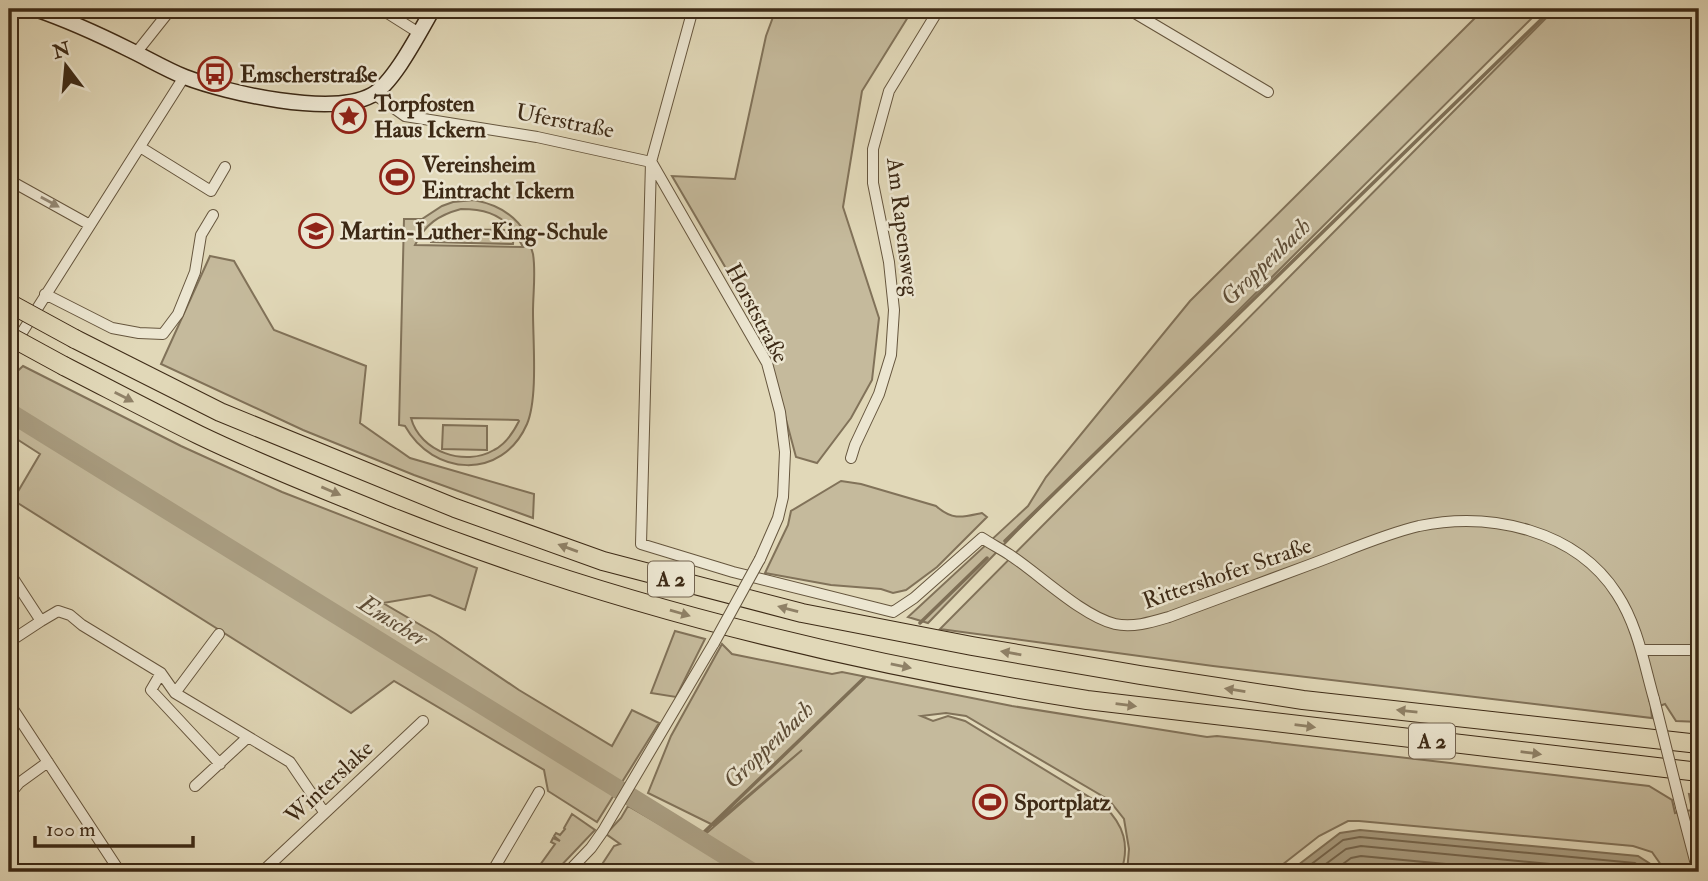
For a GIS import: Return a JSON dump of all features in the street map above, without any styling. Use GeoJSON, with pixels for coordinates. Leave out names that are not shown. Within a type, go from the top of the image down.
{"type":"FeatureCollection","features":[{"type":"Feature","properties":{"kind":"highway","name":"A 2"},"geometry":{"type":"LineString","coordinates":[[9,303],[220,412],[455,508],[603,561],[802,613],[1011,653],[1303,700],[1699,744]]}},
{"type":"Feature","properties":{"kind":"highway","name":"A 2"},"geometry":{"type":"LineString","coordinates":[[9,337],[202,436],[391,517],[591,587],[793,643],[1000,687],[1087,700],[1699,772]]}},
{"type":"Feature","properties":{"kind":"highway"},"geometry":{"type":"LineString","coordinates":[[1621,735],[1699,734]]}},
{"type":"Feature","properties":{"kind":"main road"},"geometry":{"type":"LineString","coordinates":[[35,9],[184,77],[210,85],[317,105],[344,105],[374,94],[396,70],[433,9]]}},
{"type":"Feature","properties":{"kind":"street"},"geometry":{"type":"LineString","coordinates":[[136,53],[171,9]]}},
{"type":"Feature","properties":{"kind":"street"},"geometry":{"type":"LineString","coordinates":[[381,9],[419,33]]}},
{"type":"Feature","properties":{"kind":"street"},"geometry":{"type":"LineString","coordinates":[[651,162],[693,9]]}},
{"type":"Feature","properties":{"kind":"street","name":"Am Rapensweg"},"geometry":{"type":"LineString","coordinates":[[851,458],[879,394],[891,355],[894,310],[889,262],[873,183],[873,149],[889,91],[939,9]]}},
{"type":"Feature","properties":{"kind":"street"},"geometry":{"type":"LineString","coordinates":[[1128,9],[1268,92]]}},
{"type":"Feature","properties":{"kind":"street"},"geometry":{"type":"LineString","coordinates":[[9,353],[184,77]]}},
{"type":"Feature","properties":{"kind":"street","name":"Uferstraße"},"geometry":{"type":"LineString","coordinates":[[374,94],[405,116],[537,137],[651,162]]}},
{"type":"Feature","properties":{"kind":"street"},"geometry":{"type":"LineString","coordinates":[[139,147],[211,191],[225,167]]}},
{"type":"Feature","properties":{"kind":"street","name":"Rittershofer Straße"},"geometry":{"type":"LineString","coordinates":[[651,162],[641,544],[733,572],[893,612],[914,598],[982,538],[1105,620],[1129,625],[1169,617],[1419,526],[1472,520],[1545,535],[1573,549],[1599,571],[1617,593],[1629,617],[1641,650],[1698,872]]}},
{"type":"Feature","properties":{"kind":"street","name":"Horststraße"},"geometry":{"type":"LineString","coordinates":[[568,872],[591,848],[608,823],[714,643],[760,559],[778,518],[783,497],[785,452],[780,412],[767,363],[651,162]]}},
{"type":"Feature","properties":{"kind":"street"},"geometry":{"type":"LineString","coordinates":[[9,180],[90,225]]}},
{"type":"Feature","properties":{"kind":"street"},"geometry":{"type":"LineString","coordinates":[[45,294],[112,328],[163,334],[178,314],[195,272],[201,235],[213,215]]}},
{"type":"Feature","properties":{"kind":"street"},"geometry":{"type":"LineString","coordinates":[[9,572],[41,621]]}},
{"type":"Feature","properties":{"kind":"street"},"geometry":{"type":"LineString","coordinates":[[9,642],[58,611],[70,615],[161,673],[176,693],[295,766],[324,812]]}},
{"type":"Feature","properties":{"kind":"street"},"geometry":{"type":"LineString","coordinates":[[176,693],[219,634]]}},
{"type":"Feature","properties":{"kind":"street"},"geometry":{"type":"LineString","coordinates":[[1641,650],[1699,650]]}},
{"type":"Feature","properties":{"kind":"street"},"geometry":{"type":"LineString","coordinates":[[161,673],[151,690],[219,764]]}},
{"type":"Feature","properties":{"kind":"street"},"geometry":{"type":"LineString","coordinates":[[9,703],[120,872]]}},
{"type":"Feature","properties":{"kind":"street","name":"Winterslake"},"geometry":{"type":"LineString","coordinates":[[261,872],[423,721]]}},
{"type":"Feature","properties":{"kind":"street"},"geometry":{"type":"LineString","coordinates":[[195,786],[248,737]]}},
{"type":"Feature","properties":{"kind":"street"},"geometry":{"type":"LineString","coordinates":[[9,795],[19,783],[48,762]]}},
{"type":"Feature","properties":{"kind":"street"},"geometry":{"type":"LineString","coordinates":[[492,872],[540,792]]}},
{"type":"Feature","properties":{"kind":"shaded area"},"geometry":{"type":"Polygon","coordinates":[[[776,9],[913,9],[862,91],[843,207],[879,318],[872,380],[851,418],[817,463],[796,457],[762,330],[672,176],[735,179],[766,36],[776,9]]]}},
{"type":"Feature","properties":{"kind":"shaded area"},"geometry":{"type":"Polygon","coordinates":[[[1484,9],[1541,9],[928,623],[908,617],[1028,506],[1046,477],[1190,301],[1484,9]]]}},
{"type":"Feature","properties":{"kind":"shaded area"},"geometry":{"type":"Polygon","coordinates":[[[1555,9],[1699,9],[1699,722],[1676,721],[1665,704],[1651,709],[1652,718],[1213,666],[940,629],[1555,9]]]}},
{"type":"Feature","properties":{"kind":"shaded area"},"geometry":{"type":"Polygon","coordinates":[[[474,200],[497,207],[510,216],[527,236],[534,268],[534,385],[527,424],[516,443],[501,455],[485,463],[467,465],[432,455],[417,443],[405,426],[399,425],[404,219],[422,219],[453,202],[474,200]],[[461,209],[434,221],[423,231],[415,245],[523,247],[514,231],[513,244],[431,242],[431,229],[513,230],[490,213],[461,209]],[[411,418],[416,430],[434,448],[457,456],[470,457],[498,448],[509,438],[519,421],[518,420],[411,418]]]}},
{"type":"Feature","properties":{"kind":"shaded area"},"geometry":{"type":"Polygon","coordinates":[[[210,256],[234,261],[274,330],[366,366],[360,423],[410,458],[534,494],[533,518],[414,475],[303,430],[161,364],[210,256]]]}},
{"type":"Feature","properties":{"kind":"shaded area"},"geometry":{"type":"Polygon","coordinates":[[[23,366],[181,446],[282,492],[477,568],[465,610],[430,595],[383,603],[612,746],[632,710],[659,723],[597,822],[548,791],[544,770],[394,681],[351,713],[13,500],[40,454],[9,434],[9,379],[23,366]]]}},
{"type":"Feature","properties":{"kind":"shaded area"},"geometry":{"type":"Polygon","coordinates":[[[443,425],[487,426],[487,450],[442,449],[443,425]]]}},
{"type":"Feature","properties":{"kind":"shaded area"},"geometry":{"type":"Polygon","coordinates":[[[841,481],[861,484],[936,506],[953,516],[982,513],[987,517],[937,567],[906,590],[893,593],[765,573],[788,525],[791,511],[841,481]]]}},
{"type":"Feature","properties":{"kind":"shaded area"},"geometry":{"type":"Polygon","coordinates":[[[675,631],[705,639],[676,697],[651,693],[675,631]]]}},
{"type":"Feature","properties":{"kind":"shaded area"},"geometry":{"type":"Polygon","coordinates":[[[722,644],[732,654],[832,674],[842,672],[1012,706],[1207,737],[1649,786],[1672,800],[1675,813],[1692,810],[1689,794],[1699,796],[1699,872],[1666,872],[1652,852],[1633,846],[1348,821],[1319,836],[1273,872],[1127,872],[1129,849],[1124,819],[1109,800],[966,716],[946,713],[921,716],[933,721],[948,716],[965,721],[1104,806],[1121,828],[1125,853],[1121,872],[597,872],[614,846],[620,844],[606,834],[628,806],[694,844],[802,750],[713,825],[648,793],[671,736],[722,644]]]}},
{"type":"Feature","properties":{"kind":"shaded area"},"geometry":{"type":"Polygon","coordinates":[[[572,814],[595,830],[555,872],[535,872],[555,844],[551,842],[553,838],[560,841],[554,836],[556,833],[560,835],[565,829],[572,814]]]}},
{"type":"Feature","properties":{"kind":"water"},"geometry":{"type":"Polygon","coordinates":[[[1360,830],[1638,856],[1652,865],[1655,872],[1289,872],[1340,833],[1360,830]]]}},
{"type":"Feature","properties":{"kind":"waterway","name":"Groppenbach"},"geometry":{"type":"LineString","coordinates":[[1005,541],[1552,9]]}},
{"type":"Feature","properties":{"kind":"waterway","name":"Emscher"},"geometry":{"type":"LineString","coordinates":[[9,412],[752,872]]}},
{"type":"Feature","properties":{"kind":"waterway","name":"Groppenbach"},"geometry":{"type":"LineString","coordinates":[[920,623],[987,558]]}},
{"type":"Feature","properties":{"kind":"waterway","name":"Groppenbach"},"geometry":{"type":"LineString","coordinates":[[698,838],[864,678]]}},
{"type":"Feature","properties":{"kind":"place","name":"Emscherstraße"},"geometry":{"type":"Point","coordinates":[215,74]}},
{"type":"Feature","properties":{"kind":"place","name":"Torpfosten Haus Ickern"},"geometry":{"type":"Point","coordinates":[349,116]}},
{"type":"Feature","properties":{"kind":"place","name":"Vereinsheim Eintracht Ickern"},"geometry":{"type":"Point","coordinates":[397,177]}},
{"type":"Feature","properties":{"kind":"place","name":"Martin-Luther-King-Schule"},"geometry":{"type":"Point","coordinates":[316,231]}},
{"type":"Feature","properties":{"kind":"place","name":"Sportplatz"},"geometry":{"type":"Point","coordinates":[990,802]}}]}
